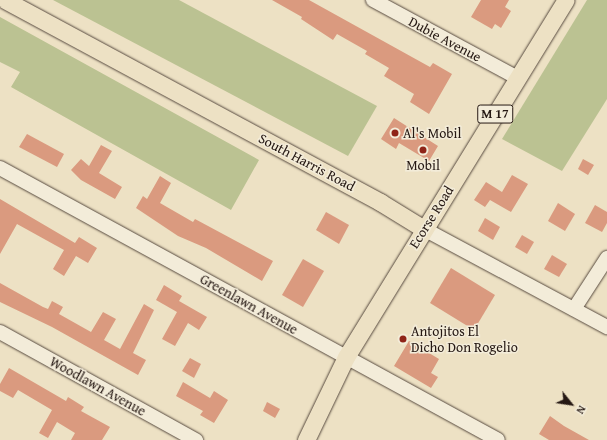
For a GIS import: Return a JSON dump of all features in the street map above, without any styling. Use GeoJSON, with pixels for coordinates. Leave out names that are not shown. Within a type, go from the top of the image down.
{"type":"FeatureCollection","features":[{"type":"Feature","properties":{"kind":"main road","name":"South Harris Road"},"geometry":{"type":"LineString","coordinates":[[5,0],[380,202],[424,229]]}},
{"type":"Feature","properties":{"kind":"main road","name":"Ecorse Road"},"geometry":{"type":"LineString","coordinates":[[306,440],[346,357],[566,0]]}},
{"type":"Feature","properties":{"kind":"street","name":"Dubie Avenue"},"geometry":{"type":"LineString","coordinates":[[373,0],[518,78]]}},
{"type":"Feature","properties":{"kind":"street","name":"Greenlawn Avenue"},"geometry":{"type":"LineString","coordinates":[[0,168],[498,440]]}},
{"type":"Feature","properties":{"kind":"street","name":"South Harris Road"},"geometry":{"type":"LineString","coordinates":[[424,229],[607,327]]}},
{"type":"Feature","properties":{"kind":"street"},"geometry":{"type":"LineString","coordinates":[[574,309],[607,258]]}},
{"type":"Feature","properties":{"kind":"street","name":"Woodlawn Avenue"},"geometry":{"type":"LineString","coordinates":[[0,332],[196,440]]}},
{"type":"Feature","properties":{"kind":"green space"},"geometry":{"type":"Polygon","coordinates":[[[53,0],[179,0],[377,106],[348,156],[53,0]]]}},
{"type":"Feature","properties":{"kind":"green space"},"geometry":{"type":"Polygon","coordinates":[[[587,0],[607,0],[607,99],[562,171],[502,139],[587,0]]]}},
{"type":"Feature","properties":{"kind":"green space"},"geometry":{"type":"Polygon","coordinates":[[[0,17],[259,160],[231,210],[11,87],[20,72],[0,62],[0,17]]]}},
{"type":"Feature","properties":{"kind":"building"},"geometry":{"type":"Polygon","coordinates":[[[272,0],[309,0],[430,67],[433,63],[452,74],[429,114],[410,102],[414,94],[384,76],[389,68],[365,54],[367,51],[337,34],[333,40],[301,19],[302,17],[272,0]]]}},
{"type":"Feature","properties":{"kind":"building"},"geometry":{"type":"Polygon","coordinates":[[[481,0],[509,0],[505,7],[511,11],[501,28],[495,24],[492,29],[471,17],[481,0]]]}},
{"type":"Feature","properties":{"kind":"building"},"geometry":{"type":"Polygon","coordinates":[[[394,118],[438,146],[429,161],[399,143],[396,149],[381,139],[394,118]]]}},
{"type":"Feature","properties":{"kind":"building"},"geometry":{"type":"Polygon","coordinates":[[[27,134],[64,154],[57,167],[19,147],[27,134]]]}},
{"type":"Feature","properties":{"kind":"building"},"geometry":{"type":"Polygon","coordinates":[[[101,145],[112,151],[99,173],[122,187],[115,199],[81,180],[71,170],[81,159],[89,166],[101,145]]]}},
{"type":"Feature","properties":{"kind":"building"},"geometry":{"type":"Polygon","coordinates":[[[583,159],[594,165],[588,175],[578,169],[583,159]]]}},
{"type":"Feature","properties":{"kind":"building"},"geometry":{"type":"Polygon","coordinates":[[[512,175],[528,184],[511,212],[490,200],[485,207],[474,200],[486,182],[502,192],[512,175]]]}},
{"type":"Feature","properties":{"kind":"building"},"geometry":{"type":"Polygon","coordinates":[[[160,176],[171,183],[160,203],[193,222],[195,219],[273,261],[262,281],[206,248],[178,236],[136,208],[143,196],[147,199],[160,176]]]}},
{"type":"Feature","properties":{"kind":"building"},"geometry":{"type":"Polygon","coordinates":[[[0,199],[75,243],[79,237],[97,248],[88,263],[76,256],[64,276],[53,269],[64,250],[17,224],[0,254],[0,199]]]}},
{"type":"Feature","properties":{"kind":"building"},"geometry":{"type":"Polygon","coordinates":[[[558,203],[575,214],[565,231],[548,221],[558,203]]]}},
{"type":"Feature","properties":{"kind":"building"},"geometry":{"type":"Polygon","coordinates":[[[595,205],[607,212],[607,223],[602,232],[585,223],[595,205]]]}},
{"type":"Feature","properties":{"kind":"building"},"geometry":{"type":"Polygon","coordinates":[[[326,212],[349,225],[339,244],[316,230],[326,212]]]}},
{"type":"Feature","properties":{"kind":"building"},"geometry":{"type":"Polygon","coordinates":[[[485,218],[500,227],[493,240],[478,231],[485,218]]]}},
{"type":"Feature","properties":{"kind":"building"},"geometry":{"type":"Polygon","coordinates":[[[522,235],[534,242],[527,254],[515,247],[522,235]]]}},
{"type":"Feature","properties":{"kind":"building"},"geometry":{"type":"Polygon","coordinates":[[[552,255],[567,264],[559,277],[544,269],[552,255]]]}},
{"type":"Feature","properties":{"kind":"building"},"geometry":{"type":"Polygon","coordinates":[[[303,259],[324,271],[303,307],[282,295],[303,259]]]}},
{"type":"Feature","properties":{"kind":"building"},"geometry":{"type":"Polygon","coordinates":[[[451,268],[495,295],[474,330],[430,303],[451,268]]]}},
{"type":"Feature","properties":{"kind":"building"},"geometry":{"type":"Polygon","coordinates":[[[0,283],[48,309],[52,301],[63,307],[59,314],[91,332],[103,312],[116,319],[104,340],[120,349],[144,304],[154,310],[133,353],[146,360],[138,375],[52,327],[0,302],[0,283]]]}},
{"type":"Feature","properties":{"kind":"building"},"geometry":{"type":"Polygon","coordinates":[[[164,285],[182,296],[179,301],[207,317],[199,330],[188,323],[175,346],[162,339],[177,312],[156,300],[164,285]]]}},
{"type":"Feature","properties":{"kind":"building"},"geometry":{"type":"Polygon","coordinates":[[[409,341],[439,359],[431,373],[438,377],[431,388],[394,366],[409,341]]]}},
{"type":"Feature","properties":{"kind":"building"},"geometry":{"type":"Polygon","coordinates":[[[190,358],[201,364],[194,378],[182,371],[190,358]]]}},
{"type":"Feature","properties":{"kind":"building"},"geometry":{"type":"Polygon","coordinates":[[[9,368],[66,401],[68,397],[84,407],[81,411],[110,427],[102,440],[71,440],[75,433],[57,422],[48,438],[39,433],[52,410],[18,390],[13,398],[0,391],[0,384],[9,368]]]}},
{"type":"Feature","properties":{"kind":"building"},"geometry":{"type":"Polygon","coordinates":[[[183,382],[210,398],[214,391],[228,400],[214,423],[200,415],[203,411],[176,396],[183,382]]]}},
{"type":"Feature","properties":{"kind":"building"},"geometry":{"type":"Polygon","coordinates":[[[267,402],[280,409],[275,418],[263,411],[267,402]]]}},
{"type":"Feature","properties":{"kind":"building"},"geometry":{"type":"Polygon","coordinates":[[[550,416],[589,440],[549,440],[539,434],[550,416]]]}},
{"type":"Feature","properties":{"kind":"place","name":"Al's Mobil"},"geometry":{"type":"Point","coordinates":[395,133]}},
{"type":"Feature","properties":{"kind":"place","name":"Mobil"},"geometry":{"type":"Point","coordinates":[423,150]}},
{"type":"Feature","properties":{"kind":"place","name":"Antojitos El Dicho Don Rogelio"},"geometry":{"type":"Point","coordinates":[403,339]}}]}
